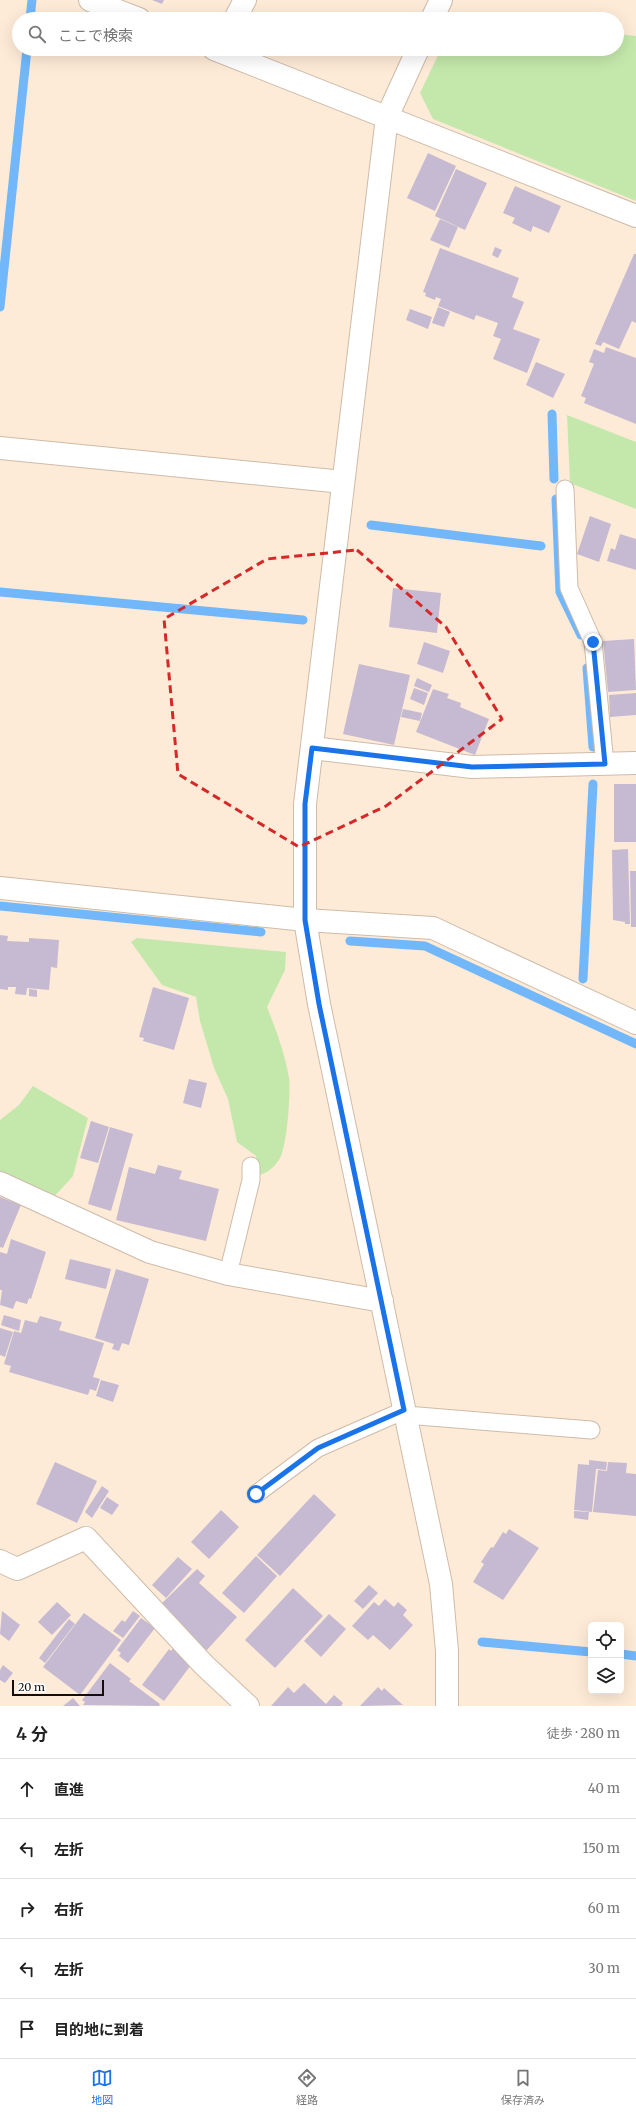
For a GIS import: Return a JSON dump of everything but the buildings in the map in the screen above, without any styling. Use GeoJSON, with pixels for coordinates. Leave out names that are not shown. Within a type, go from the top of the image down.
{"type":"FeatureCollection","features":[{"type":"Feature","properties":{"kind":"street"},"geometry":{"type":"LineString","coordinates":[[90,0],[120,12]]}},
{"type":"Feature","properties":{"kind":"street"},"geometry":{"type":"LineString","coordinates":[[239,12],[245,0]]}},
{"type":"Feature","properties":{"kind":"street"},"geometry":{"type":"LineString","coordinates":[[435,12],[440,0]]}},
{"type":"Feature","properties":{"kind":"street"},"geometry":{"type":"LineString","coordinates":[[234,56],[636,216]]}},
{"type":"Feature","properties":{"kind":"street"},"geometry":{"type":"LineString","coordinates":[[415,56],[386,117],[305,804],[305,920],[319,1004],[441,1584],[447,1651],[447,1706]]}},
{"type":"Feature","properties":{"kind":"street"},"geometry":{"type":"LineString","coordinates":[[0,448],[343,482]]}},
{"type":"Feature","properties":{"kind":"street"},"geometry":{"type":"LineString","coordinates":[[312,748],[472,767],[636,763]]}},
{"type":"Feature","properties":{"kind":"street"},"geometry":{"type":"LineString","coordinates":[[0,888],[305,920],[433,928],[636,1022]]}},
{"type":"Feature","properties":{"kind":"street"},"geometry":{"type":"LineString","coordinates":[[0,1183],[150,1252],[228,1274],[382,1301]]}},
{"type":"Feature","properties":{"kind":"street"},"geometry":{"type":"LineString","coordinates":[[0,1561],[17,1569],[86,1538],[204,1665],[248,1706]]}},
{"type":"Feature","properties":{"kind":"lane"},"geometry":{"type":"LineString","coordinates":[[565,489],[569,588],[593,642],[605,764]]}},
{"type":"Feature","properties":{"kind":"lane"},"geometry":{"type":"LineString","coordinates":[[228,1274],[251,1180],[251,1166]]}},
{"type":"Feature","properties":{"kind":"lane"},"geometry":{"type":"LineString","coordinates":[[256,1494],[318,1448],[405,1413],[591,1430]]}},
{"type":"Feature","properties":{"kind":"highlighted area"},"geometry":{"type":"Polygon","coordinates":[[[357,550],[446,627],[502,719],[386,806],[299,847],[178,774],[164,619],[267,559],[357,550]]]}},
{"type":"Feature","properties":{"kind":"green space"},"geometry":{"type":"Polygon","coordinates":[[[624,35],[636,36],[636,201],[433,119],[420,93],[438,56],[624,56],[624,35]]]}},
{"type":"Feature","properties":{"kind":"green space"},"geometry":{"type":"Polygon","coordinates":[[[567,415],[636,442],[636,509],[570,483],[567,415]]]}},
{"type":"Feature","properties":{"kind":"green space"},"geometry":{"type":"Polygon","coordinates":[[[137,938],[286,952],[285,970],[267,1007],[283,1051],[289,1078],[288,1120],[282,1154],[273,1168],[267,1172],[258,1175],[256,1156],[237,1142],[228,1099],[214,1068],[200,1021],[196,997],[162,985],[131,942],[137,938]]]}},
{"type":"Feature","properties":{"kind":"green space"},"geometry":{"type":"Polygon","coordinates":[[[33,1086],[88,1118],[73,1176],[53,1198],[0,1174],[0,1120],[19,1105],[33,1086]]]}},
{"type":"Feature","properties":{"kind":"waterway"},"geometry":{"type":"LineString","coordinates":[[31,12],[32,0]]}},
{"type":"Feature","properties":{"kind":"waterway"},"geometry":{"type":"LineString","coordinates":[[0,307],[26,56]]}},
{"type":"Feature","properties":{"kind":"waterway"},"geometry":{"type":"LineString","coordinates":[[552,414],[554,479]]}},
{"type":"Feature","properties":{"kind":"waterway"},"geometry":{"type":"LineString","coordinates":[[556,499],[560,592],[581,635]]}},
{"type":"Feature","properties":{"kind":"waterway"},"geometry":{"type":"LineString","coordinates":[[371,525],[541,546]]}},
{"type":"Feature","properties":{"kind":"waterway"},"geometry":{"type":"LineString","coordinates":[[0,592],[303,620]]}},
{"type":"Feature","properties":{"kind":"waterway"},"geometry":{"type":"LineString","coordinates":[[587,668],[593,747]]}},
{"type":"Feature","properties":{"kind":"waterway"},"geometry":{"type":"LineString","coordinates":[[583,979],[593,784]]}},
{"type":"Feature","properties":{"kind":"waterway"},"geometry":{"type":"LineString","coordinates":[[0,906],[261,932]]}},
{"type":"Feature","properties":{"kind":"waterway"},"geometry":{"type":"LineString","coordinates":[[350,941],[425,946],[636,1044]]}},
{"type":"Feature","properties":{"kind":"waterway"},"geometry":{"type":"LineString","coordinates":[[482,1642],[588,1652]]}},
{"type":"Feature","properties":{"kind":"waterway"},"geometry":{"type":"LineString","coordinates":[[624,1654],[636,1656]]}},
{"type":"Feature","properties":{"kind":"route"},"geometry":{"type":"LineString","coordinates":[[256,1494],[318,1448],[404,1410],[319,1004],[305,920],[305,804],[312,748],[472,767],[605,764],[593,642]]}}]}
